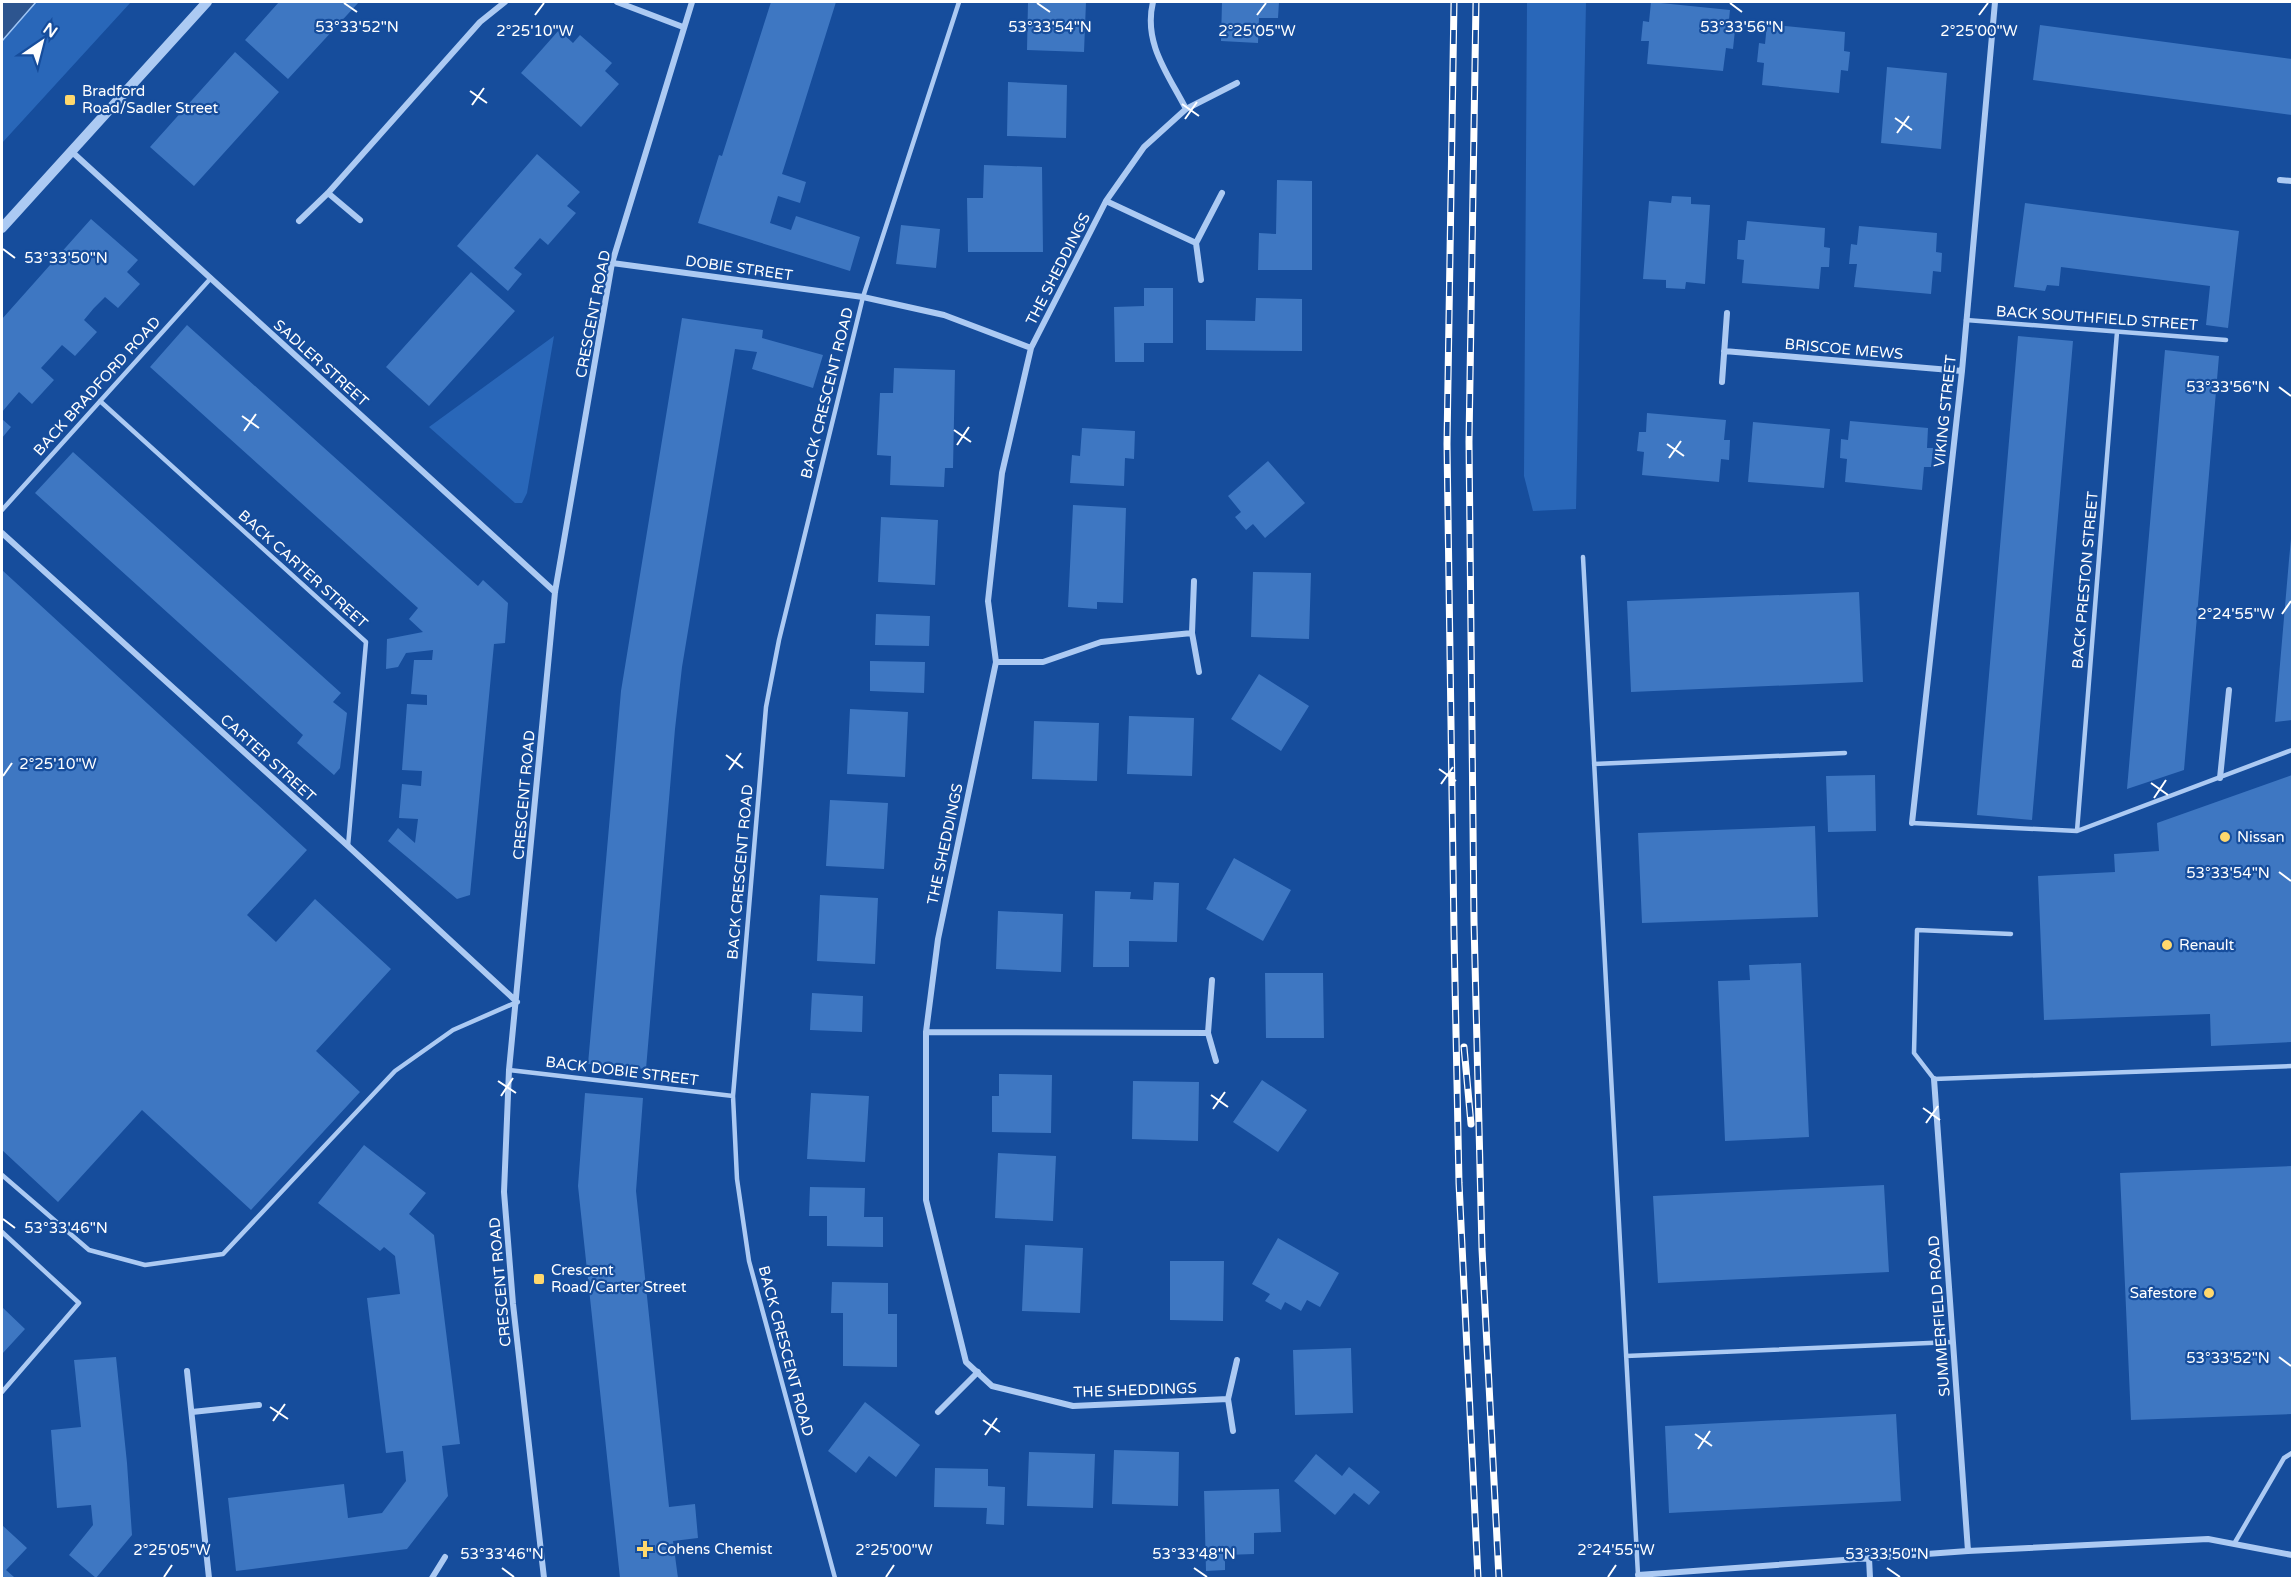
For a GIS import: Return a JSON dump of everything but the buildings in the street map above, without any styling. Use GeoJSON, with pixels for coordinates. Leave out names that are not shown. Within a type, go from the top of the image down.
{"type":"FeatureCollection","features":[{"type":"Feature","properties":{"kind":"street"},"geometry":{"type":"LineString","coordinates":[[2,228],[207,2]]}},
{"type":"Feature","properties":{"kind":"street"},"geometry":{"type":"LineString","coordinates":[[299,221],[328,193],[480,22],[505,2]]}},
{"type":"Feature","properties":{"kind":"street"},"geometry":{"type":"LineString","coordinates":[[617,2],[683,27]]}},
{"type":"Feature","properties":{"kind":"street","name":"CRESCENT ROAD"},"geometry":{"type":"LineString","coordinates":[[544,1578],[513,1304],[504,1192],[509,1070],[555,592],[612,264],[692,2]]}},
{"type":"Feature","properties":{"kind":"street"},"geometry":{"type":"LineString","coordinates":[[1153,2],[1150,14],[1154,49],[1186,109]]}},
{"type":"Feature","properties":{"kind":"street","name":"VIKING STREET"},"geometry":{"type":"LineString","coordinates":[[1912,823],[1962,371],[1995,2]]}},
{"type":"Feature","properties":{"kind":"street","name":"THE SHEDDINGS"},"geometry":{"type":"LineString","coordinates":[[1228,1399],[1073,1406],[992,1386],[966,1362],[926,1200],[926,1032],[938,939],[996,662],[988,601],[1001,484],[1031,348],[1106,201],[1144,147],[1186,109],[1237,83]]}},
{"type":"Feature","properties":{"kind":"street","name":"SADLER STREET"},"geometry":{"type":"LineString","coordinates":[[71,151],[555,592]]}},
{"type":"Feature","properties":{"kind":"street"},"geometry":{"type":"LineString","coordinates":[[2280,180],[2292,181]]}},
{"type":"Feature","properties":{"kind":"street"},"geometry":{"type":"LineString","coordinates":[[328,193],[360,220]]}},
{"type":"Feature","properties":{"kind":"street"},"geometry":{"type":"LineString","coordinates":[[1202,280],[1196,243],[1222,193]]}},
{"type":"Feature","properties":{"kind":"street","name":"THE SHEDDINGS"},"geometry":{"type":"LineString","coordinates":[[1106,201],[1196,243]]}},
{"type":"Feature","properties":{"kind":"street","name":"DOBIE STREET"},"geometry":{"type":"LineString","coordinates":[[612,264],[863,297]]}},
{"type":"Feature","properties":{"kind":"street","name":"THE SHEDDINGS"},"geometry":{"type":"LineString","coordinates":[[863,297],[944,315],[1031,348]]}},
{"type":"Feature","properties":{"kind":"street"},"geometry":{"type":"LineString","coordinates":[[1722,382],[1727,312]]}},
{"type":"Feature","properties":{"kind":"street","name":"BRISCOE MEWS"},"geometry":{"type":"LineString","coordinates":[[1724,351],[1962,371]]}},
{"type":"Feature","properties":{"kind":"street","name":"CARTER STREET"},"geometry":{"type":"LineString","coordinates":[[2,533],[517,1002]]}},
{"type":"Feature","properties":{"kind":"street"},"geometry":{"type":"LineString","coordinates":[[1194,581],[1192,633],[1198,672]]}},
{"type":"Feature","properties":{"kind":"street"},"geometry":{"type":"LineString","coordinates":[[996,662],[1043,662],[1101,642],[1192,633]]}},
{"type":"Feature","properties":{"kind":"street"},"geometry":{"type":"LineString","coordinates":[[2220,778],[2229,690]]}},
{"type":"Feature","properties":{"kind":"street"},"geometry":{"type":"LineString","coordinates":[[1212,981],[1208,1033],[1216,1061]]}},
{"type":"Feature","properties":{"kind":"street"},"geometry":{"type":"LineString","coordinates":[[926,1032],[1208,1033]]}},
{"type":"Feature","properties":{"kind":"street","name":"SUMMERFIELD ROAD"},"geometry":{"type":"LineString","coordinates":[[1935,1079],[1968,1551]]}},
{"type":"Feature","properties":{"kind":"street"},"geometry":{"type":"LineString","coordinates":[[1233,1431],[1228,1399],[1237,1360]]}},
{"type":"Feature","properties":{"kind":"street"},"geometry":{"type":"LineString","coordinates":[[187,1371],[209,1578]]}},
{"type":"Feature","properties":{"kind":"street"},"geometry":{"type":"LineString","coordinates":[[938,1412],[978,1372]]}},
{"type":"Feature","properties":{"kind":"street"},"geometry":{"type":"LineString","coordinates":[[192,1412],[259,1405]]}},
{"type":"Feature","properties":{"kind":"street"},"geometry":{"type":"LineString","coordinates":[[1638,1575],[1968,1551],[2208,1539],[2292,1554]]}},
{"type":"Feature","properties":{"kind":"street"},"geometry":{"type":"LineString","coordinates":[[432,1578],[445,1557]]}},
{"type":"Feature","properties":{"kind":"street"},"geometry":{"type":"LineString","coordinates":[[1869,1558],[1870,1578]]}},
{"type":"Feature","properties":{"kind":"lane","name":"BACK CRESCENT ROAD"},"geometry":{"type":"LineString","coordinates":[[835,1578],[750,1262],[736,1179],[733,1096],[766,707],[779,640],[863,297],[959,2]]}},
{"type":"Feature","properties":{"kind":"lane","name":"BACK BRADFORD ROAD"},"geometry":{"type":"LineString","coordinates":[[2,510],[211,278]]}},
{"type":"Feature","properties":{"kind":"lane","name":"BACK SOUTHFIELD STREET"},"geometry":{"type":"LineString","coordinates":[[1966,320],[2226,340]]}},
{"type":"Feature","properties":{"kind":"lane","name":"BACK PRESTON STREET"},"geometry":{"type":"LineString","coordinates":[[2077,831],[2117,332]]}},
{"type":"Feature","properties":{"kind":"lane","name":"BACK CARTER STREET"},"geometry":{"type":"LineString","coordinates":[[100,401],[366,642],[348,846]]}},
{"type":"Feature","properties":{"kind":"lane"},"geometry":{"type":"LineString","coordinates":[[1583,557],[1638,1575]]}},
{"type":"Feature","properties":{"kind":"lane"},"geometry":{"type":"LineString","coordinates":[[1912,823],[2077,831],[2292,750]]}},
{"type":"Feature","properties":{"kind":"lane"},"geometry":{"type":"LineString","coordinates":[[1594,764],[1845,753]]}},
{"type":"Feature","properties":{"kind":"lane"},"geometry":{"type":"LineString","coordinates":[[2011,934],[1917,930],[1914,1053],[1935,1079],[2292,1066]]}},
{"type":"Feature","properties":{"kind":"lane"},"geometry":{"type":"LineString","coordinates":[[2,1175],[89,1250],[145,1265],[223,1254],[394,1071],[453,1030],[517,1002]]}},
{"type":"Feature","properties":{"kind":"lane","name":"BACK DOBIE STREET"},"geometry":{"type":"LineString","coordinates":[[509,1070],[733,1096]]}},
{"type":"Feature","properties":{"kind":"lane"},"geometry":{"type":"LineString","coordinates":[[2,1232],[79,1303],[2,1392]]}},
{"type":"Feature","properties":{"kind":"lane"},"geometry":{"type":"LineString","coordinates":[[1626,1356],[1952,1342]]}},
{"type":"Feature","properties":{"kind":"lane"},"geometry":{"type":"LineString","coordinates":[[2234,1544],[2284,1458],[2292,1453]]}},
{"type":"Feature","properties":{"kind":"shaded area"},"geometry":{"type":"Polygon","coordinates":[[[2,2],[36,2],[2,41],[2,2]]]}},
{"type":"Feature","properties":{"kind":"shaded area"},"geometry":{"type":"Polygon","coordinates":[[[36,2],[131,2],[2,143],[2,41],[36,2]]]}},
{"type":"Feature","properties":{"kind":"shaded area"},"geometry":{"type":"Polygon","coordinates":[[[1527,2],[1586,2],[1576,509],[1533,511],[1524,476],[1527,2]]]}},
{"type":"Feature","properties":{"kind":"shaded area"},"geometry":{"type":"Polygon","coordinates":[[[554,336],[527,493],[522,503],[515,503],[429,427],[554,336]]]}},
{"type":"Feature","properties":{"kind":"railway"},"geometry":{"type":"LineString","coordinates":[[1454,2],[1447,444],[1454,933],[1459,1183],[1478,1578]]}},
{"type":"Feature","properties":{"kind":"railway"},"geometry":{"type":"LineString","coordinates":[[1476,2],[1469,442],[1474,922],[1482,1249],[1499,1578]]}},
{"type":"Feature","properties":{"kind":"railway"},"geometry":{"type":"LineString","coordinates":[[1464,1047],[1471,1124]]}},
{"type":"Feature","properties":{"kind":"place","name":"Bradford Road/Sadler Street"},"geometry":{"type":"Point","coordinates":[70,100]}},
{"type":"Feature","properties":{"kind":"place","name":"Nissan"},"geometry":{"type":"Point","coordinates":[2225,837]}},
{"type":"Feature","properties":{"kind":"place","name":"Renault"},"geometry":{"type":"Point","coordinates":[2167,945]}},
{"type":"Feature","properties":{"kind":"place","name":"Crescent Road/Carter Street"},"geometry":{"type":"Point","coordinates":[539,1279]}},
{"type":"Feature","properties":{"kind":"place","name":"Safestore"},"geometry":{"type":"Point","coordinates":[2209,1293]}},
{"type":"Feature","properties":{"kind":"place","name":"Cohens Chemist"},"geometry":{"type":"Point","coordinates":[645,1549]}}]}
